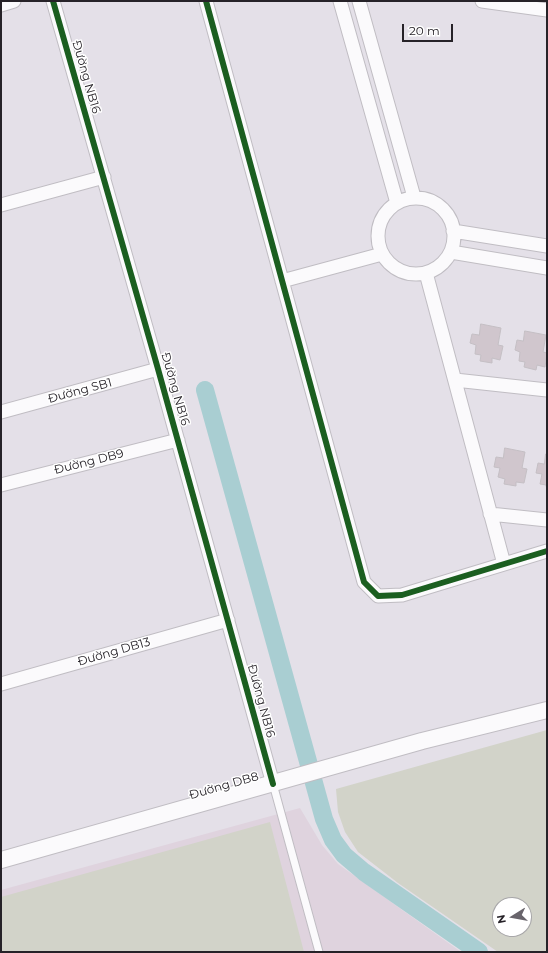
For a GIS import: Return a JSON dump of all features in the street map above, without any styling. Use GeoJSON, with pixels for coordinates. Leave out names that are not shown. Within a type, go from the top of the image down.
{"type":"FeatureCollection","features":[{"type":"Feature","properties":{"kind":"street"},"geometry":{"type":"LineString","coordinates":[[1,5],[14,1]]}},
{"type":"Feature","properties":{"kind":"street","name":"Đường NB16"},"geometry":{"type":"LineString","coordinates":[[53,1],[178,440],[273,784]]}},
{"type":"Feature","properties":{"kind":"street"},"geometry":{"type":"LineString","coordinates":[[206,1],[364,582],[378,596],[402,595],[547,551]]}},
{"type":"Feature","properties":{"kind":"street"},"geometry":{"type":"LineString","coordinates":[[340,1],[397,203]]}},
{"type":"Feature","properties":{"kind":"street"},"geometry":{"type":"LineString","coordinates":[[359,1],[414,198]]}},
{"type":"Feature","properties":{"kind":"street"},"geometry":{"type":"LineString","coordinates":[[482,1],[547,10]]}},
{"type":"Feature","properties":{"kind":"street"},"geometry":{"type":"LineString","coordinates":[[1,205],[104,177]]}},
{"type":"Feature","properties":{"kind":"street"},"geometry":{"type":"LineString","coordinates":[[414,198],[426,199],[437,204],[447,213],[454,231],[451,252],[444,263],[433,271],[407,274],[394,269],[385,260],[377,237],[378,225],[384,214],[397,203],[414,198]]}},
{"type":"Feature","properties":{"kind":"street"},"geometry":{"type":"LineString","coordinates":[[454,231],[547,246]]}},
{"type":"Feature","properties":{"kind":"street"},"geometry":{"type":"LineString","coordinates":[[451,252],[547,268]]}},
{"type":"Feature","properties":{"kind":"street"},"geometry":{"type":"LineString","coordinates":[[282,281],[382,254]]}},
{"type":"Feature","properties":{"kind":"street"},"geometry":{"type":"LineString","coordinates":[[426,273],[504,564]]}},
{"type":"Feature","properties":{"kind":"street","name":"Đường SB1"},"geometry":{"type":"LineString","coordinates":[[1,412],[158,369]]}},
{"type":"Feature","properties":{"kind":"street"},"geometry":{"type":"LineString","coordinates":[[454,380],[547,390]]}},
{"type":"Feature","properties":{"kind":"street","name":"Đường DB9"},"geometry":{"type":"LineString","coordinates":[[1,485],[178,440]]}},
{"type":"Feature","properties":{"kind":"street"},"geometry":{"type":"LineString","coordinates":[[490,514],[547,520]]}},
{"type":"Feature","properties":{"kind":"street","name":"Đường DB13"},"geometry":{"type":"LineString","coordinates":[[1,684],[228,620]]}},
{"type":"Feature","properties":{"kind":"street","name":"Đường DB8"},"geometry":{"type":"LineString","coordinates":[[1,860],[422,742],[547,710]]}},
{"type":"Feature","properties":{"kind":"lane","name":"Đường NB16"},"geometry":{"type":"LineString","coordinates":[[273,784],[319,952]]}},
{"type":"Feature","properties":{"kind":"shaded area"},"geometry":{"type":"Polygon","coordinates":[[[547,730],[547,952],[498,952],[398,883],[358,852],[345,832],[338,812],[336,789],[547,730]]]}},
{"type":"Feature","properties":{"kind":"shaded area"},"geometry":{"type":"Polygon","coordinates":[[[300,808],[322,845],[338,864],[461,952],[1,952],[1,890],[300,808]]]}},
{"type":"Feature","properties":{"kind":"shaded area"},"geometry":{"type":"Polygon","coordinates":[[[270,822],[304,952],[1,952],[1,897],[270,822]]]}},
{"type":"Feature","properties":{"kind":"building"},"geometry":{"type":"Polygon","coordinates":[[[481,324],[501,328],[498,345],[503,346],[500,360],[492,358],[492,363],[480,361],[481,355],[475,354],[476,345],[470,343],[472,334],[479,335],[481,324]]]}},
{"type":"Feature","properties":{"kind":"building"},"geometry":{"type":"Polygon","coordinates":[[[525,331],[546,335],[543,352],[547,353],[545,367],[537,365],[536,370],[524,367],[525,362],[519,361],[520,352],[515,350],[517,340],[523,341],[525,331]]]}},
{"type":"Feature","properties":{"kind":"building"},"geometry":{"type":"Polygon","coordinates":[[[505,448],[525,452],[522,468],[527,469],[524,483],[516,482],[516,486],[504,484],[505,479],[498,477],[500,468],[494,467],[496,457],[503,458],[505,448]]]}},
{"type":"Feature","properties":{"kind":"building"},"geometry":{"type":"Polygon","coordinates":[[[546,454],[547,490],[546,485],[540,484],[542,474],[536,473],[538,463],[544,464],[546,454]]]}},
{"type":"Feature","properties":{"kind":"waterway"},"geometry":{"type":"LineString","coordinates":[[205,390],[324,819],[333,840],[344,855],[364,872],[479,952]]}},
{"type":"Feature","properties":{"kind":"cycle path"},"geometry":{"type":"LineString","coordinates":[[53,1],[158,369],[273,784]]}},
{"type":"Feature","properties":{"kind":"cycle path"},"geometry":{"type":"LineString","coordinates":[[206,1],[364,582],[378,596],[402,595],[547,551]]}}]}
